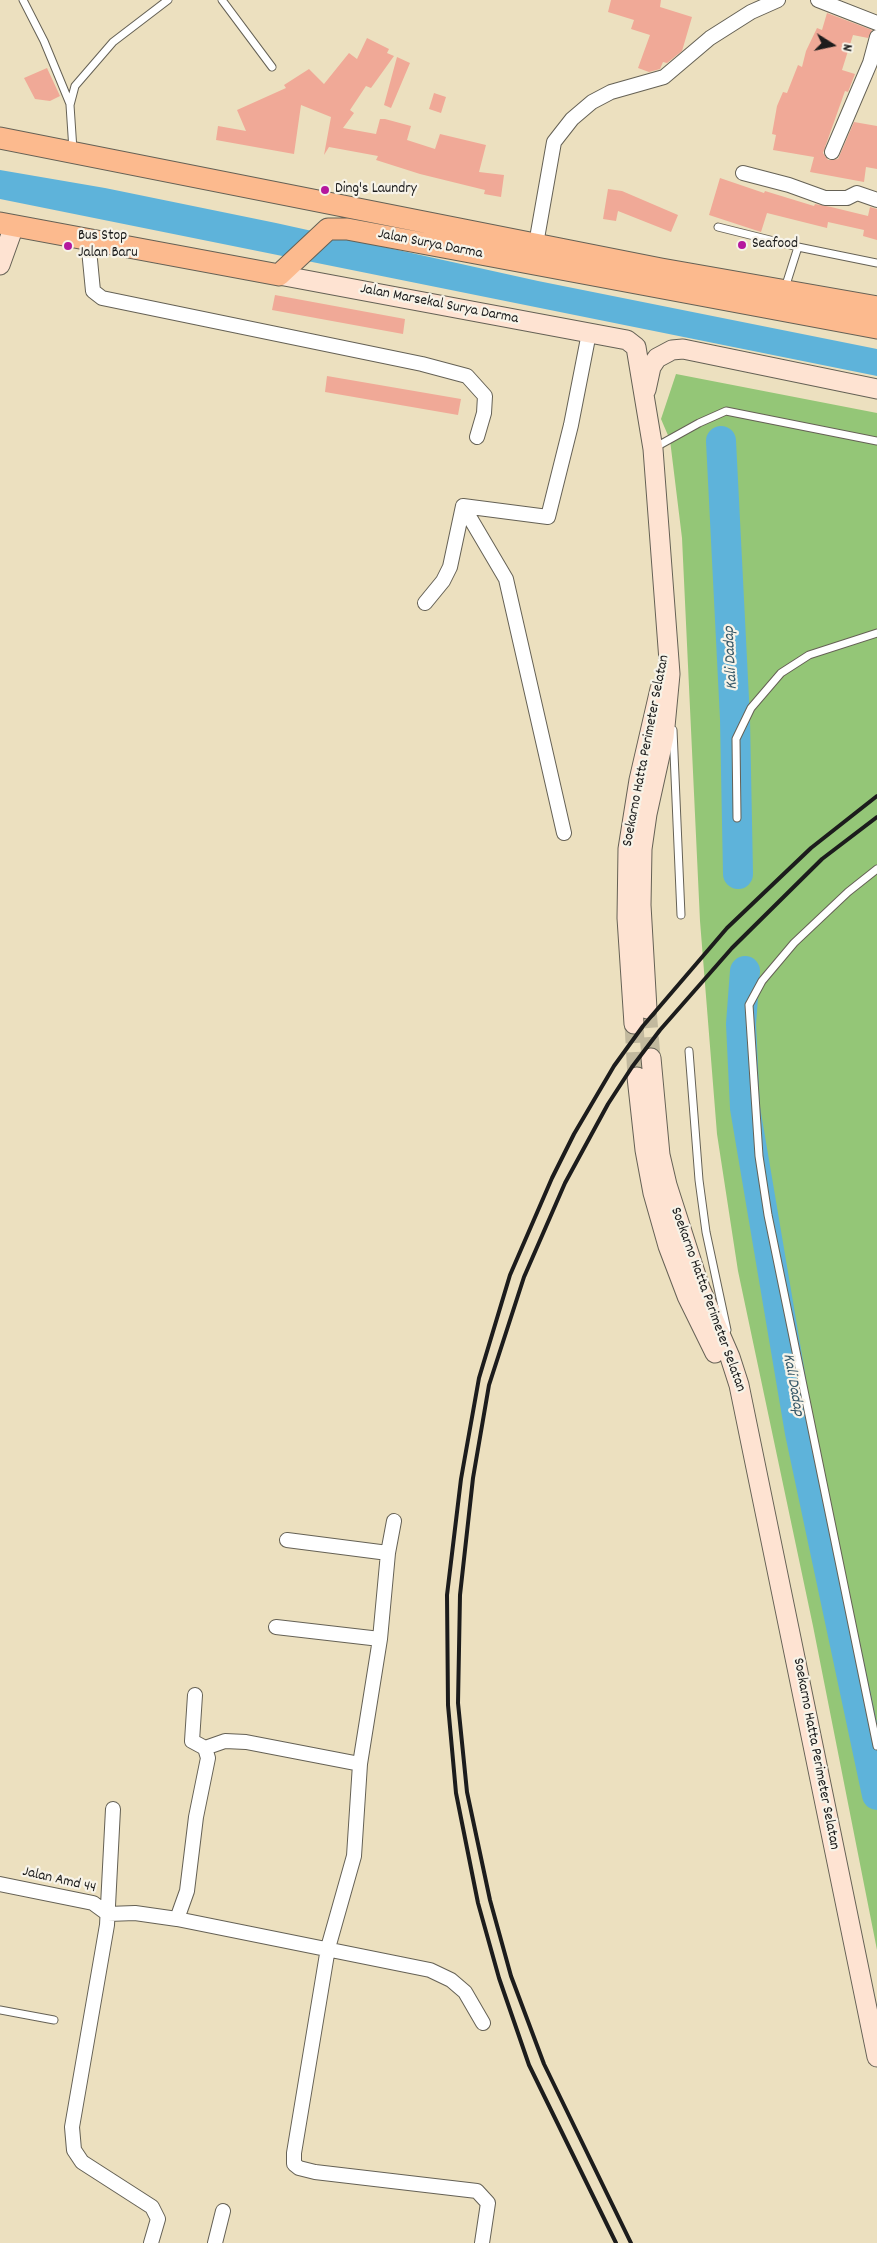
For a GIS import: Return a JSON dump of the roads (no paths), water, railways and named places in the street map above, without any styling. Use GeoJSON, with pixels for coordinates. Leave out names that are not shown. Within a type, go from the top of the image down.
{"type":"FeatureCollection","features":[{"type":"Feature","properties":{"kind":"main road","name":"Jalan Surya Darma"},"geometry":{"type":"LineString","coordinates":[[0,138],[536,244],[877,307]]}},
{"type":"Feature","properties":{"kind":"main road"},"geometry":{"type":"LineString","coordinates":[[0,265],[7,224],[279,275],[326,232],[313,201]]}},
{"type":"Feature","properties":{"kind":"main road","name":"Jalan Surya Darma"},"geometry":{"type":"LineString","coordinates":[[326,232],[354,230],[877,328]]}},
{"type":"Feature","properties":{"kind":"main road","name":"Jalan Marsekal Surya Darma"},"geometry":{"type":"LineString","coordinates":[[279,275],[594,334]]}},
{"type":"Feature","properties":{"kind":"main road","name":"Soekarno Hatta Perimeter Selatan"},"geometry":{"type":"LineString","coordinates":[[594,334],[631,341],[636,347],[653,449],[670,674],[664,737],[647,814],[642,849],[642,905],[647,1009]]}},
{"type":"Feature","properties":{"kind":"main road","name":"Soekarno Hatta Perimeter Selatan"},"geometry":{"type":"LineString","coordinates":[[647,417],[646,385],[651,367],[664,353],[683,349],[877,389]]}},
{"type":"Feature","properties":{"kind":"main road","name":"Soekarno Hatta Perimeter Selatan"},"geometry":{"type":"LineString","coordinates":[[634,1024],[627,918],[628,849],[636,798],[660,688],[667,628]]}},
{"type":"Feature","properties":{"kind":"main road","name":"Soekarno Hatta Perimeter Selatan"},"geometry":{"type":"LineString","coordinates":[[651,1058],[660,1155],[667,1185],[700,1288],[730,1357],[739,1385],[877,2056]]}},
{"type":"Feature","properties":{"kind":"main road","name":"Soekarno Hatta Perimeter Selatan"},"geometry":{"type":"LineString","coordinates":[[637,1077],[645,1150],[653,1193],[668,1246],[687,1296],[731,1389],[753,1452]]}},
{"type":"Feature","properties":{"kind":"street"},"geometry":{"type":"LineString","coordinates":[[536,244],[554,142],[572,119],[592,102],[611,92],[664,77],[710,38],[752,12],[778,0]]}},
{"type":"Feature","properties":{"kind":"street"},"geometry":{"type":"LineString","coordinates":[[818,0],[877,23]]}},
{"type":"Feature","properties":{"kind":"street"},"geometry":{"type":"LineString","coordinates":[[832,152],[870,63],[877,37]]}},
{"type":"Feature","properties":{"kind":"street"},"geometry":{"type":"LineString","coordinates":[[743,174],[789,185],[825,198],[847,198],[857,193],[877,200]]}},
{"type":"Feature","properties":{"kind":"street"},"geometry":{"type":"LineString","coordinates":[[88,239],[93,291],[102,298],[422,364],[466,376],[485,396],[484,412],[477,437]]}},
{"type":"Feature","properties":{"kind":"street"},"geometry":{"type":"LineString","coordinates":[[464,506],[548,517],[594,334]]}},
{"type":"Feature","properties":{"kind":"street"},"geometry":{"type":"LineString","coordinates":[[424,603],[443,581],[450,567],[464,506]]}},
{"type":"Feature","properties":{"kind":"street"},"geometry":{"type":"LineString","coordinates":[[464,506],[506,579],[564,833]]}},
{"type":"Feature","properties":{"kind":"street"},"geometry":{"type":"LineString","coordinates":[[394,1521],[388,1553],[380,1638],[360,1764],[354,1856],[328,1948],[294,2153],[294,2164],[299,2168],[315,2172],[477,2191],[488,2203],[482,2243]]}},
{"type":"Feature","properties":{"kind":"street"},"geometry":{"type":"LineString","coordinates":[[287,1540],[388,1553]]}},
{"type":"Feature","properties":{"kind":"street"},"geometry":{"type":"LineString","coordinates":[[276,1627],[380,1638]]}},
{"type":"Feature","properties":{"kind":"street"},"geometry":{"type":"LineString","coordinates":[[177,1919],[187,1891],[196,1817],[208,1758],[205,1748],[192,1741],[195,1695]]}},
{"type":"Feature","properties":{"kind":"street"},"geometry":{"type":"LineString","coordinates":[[205,1748],[225,1741],[246,1742],[360,1764]]}},
{"type":"Feature","properties":{"kind":"street"},"geometry":{"type":"LineString","coordinates":[[113,1808],[108,1914],[72,2127],[74,2150],[82,2162],[152,2207],[158,2219],[151,2243]]}},
{"type":"Feature","properties":{"kind":"street","name":"Jalan Amd 44"},"geometry":{"type":"LineString","coordinates":[[0,1884],[94,1903],[108,1914]]}},
{"type":"Feature","properties":{"kind":"street"},"geometry":{"type":"LineString","coordinates":[[108,1914],[135,1914],[177,1919],[430,1970],[451,1980],[465,1992],[483,2023]]}},
{"type":"Feature","properties":{"kind":"street"},"geometry":{"type":"LineString","coordinates":[[215,2243],[223,2212]]}},
{"type":"Feature","properties":{"kind":"lane"},"geometry":{"type":"LineString","coordinates":[[23,0],[44,41],[70,105]]}},
{"type":"Feature","properties":{"kind":"lane"},"geometry":{"type":"LineString","coordinates":[[73,153],[70,105],[75,86],[113,42],[168,0]]}},
{"type":"Feature","properties":{"kind":"lane"},"geometry":{"type":"LineString","coordinates":[[222,0],[272,67]]}},
{"type":"Feature","properties":{"kind":"lane"},"geometry":{"type":"LineString","coordinates":[[718,227],[798,247],[877,263]]}},
{"type":"Feature","properties":{"kind":"lane"},"geometry":{"type":"LineString","coordinates":[[784,291],[798,247]]}},
{"type":"Feature","properties":{"kind":"lane"},"geometry":{"type":"LineString","coordinates":[[653,449],[699,423],[726,411],[877,441]]}},
{"type":"Feature","properties":{"kind":"lane"},"geometry":{"type":"LineString","coordinates":[[737,818],[736,739],[752,708],[781,673],[809,656],[877,633]]}},
{"type":"Feature","properties":{"kind":"lane"},"geometry":{"type":"LineString","coordinates":[[670,674],[681,915]]}},
{"type":"Feature","properties":{"kind":"lane"},"geometry":{"type":"LineString","coordinates":[[877,869],[794,943],[762,981],[749,1005],[759,1156],[768,1215],[877,1746]]}},
{"type":"Feature","properties":{"kind":"lane"},"geometry":{"type":"LineString","coordinates":[[689,1052],[695,1147],[706,1232],[739,1385]]}},
{"type":"Feature","properties":{"kind":"lane"},"geometry":{"type":"LineString","coordinates":[[0,2010],[54,2020]]}},
{"type":"Feature","properties":{"kind":"water"},"geometry":{"type":"Polygon","coordinates":[[[0,170],[105,188],[276,223],[538,281],[877,349],[877,376],[0,199],[0,170]]]}},
{"type":"Feature","properties":{"kind":"waterway","name":"Kali Dadap"},"geometry":{"type":"LineString","coordinates":[[721,441],[735,719],[738,874]]}},
{"type":"Feature","properties":{"kind":"waterway","name":"Kali Dadap"},"geometry":{"type":"LineString","coordinates":[[745,971],[741,1024],[745,1108],[800,1433],[877,1795]]}},
{"type":"Feature","properties":{"kind":"tunnel"},"geometry":{"type":"LineString","coordinates":[[647,1009],[651,1058]]}},
{"type":"Feature","properties":{"kind":"tunnel"},"geometry":{"type":"LineString","coordinates":[[634,1024],[637,1077]]}},
{"type":"Feature","properties":{"kind":"railway"},"geometry":{"type":"LineString","coordinates":[[616,2243],[529,2065],[499,1978],[478,1903],[456,1793],[448,1705],[447,1595],[461,1479],[479,1378],[510,1275],[552,1178],[574,1134],[614,1066],[643,1026],[727,928],[811,848],[877,796]]}},
{"type":"Feature","properties":{"kind":"railway"},"geometry":{"type":"LineString","coordinates":[[631,2243],[544,2064],[511,1976],[490,1900],[467,1792],[458,1703],[460,1595],[473,1478],[489,1385],[524,1277],[565,1183],[608,1104],[632,1067],[660,1030],[732,948],[822,859],[877,817]]}},
{"type":"Feature","properties":{"kind":"place","name":"Ding's Laundry"},"geometry":{"type":"Point","coordinates":[325,190]}},
{"type":"Feature","properties":{"kind":"place","name":"Seafood"},"geometry":{"type":"Point","coordinates":[742,245]}},
{"type":"Feature","properties":{"kind":"place","name":"Bus Stop Jalan Baru"},"geometry":{"type":"Point","coordinates":[68,246]}}]}
